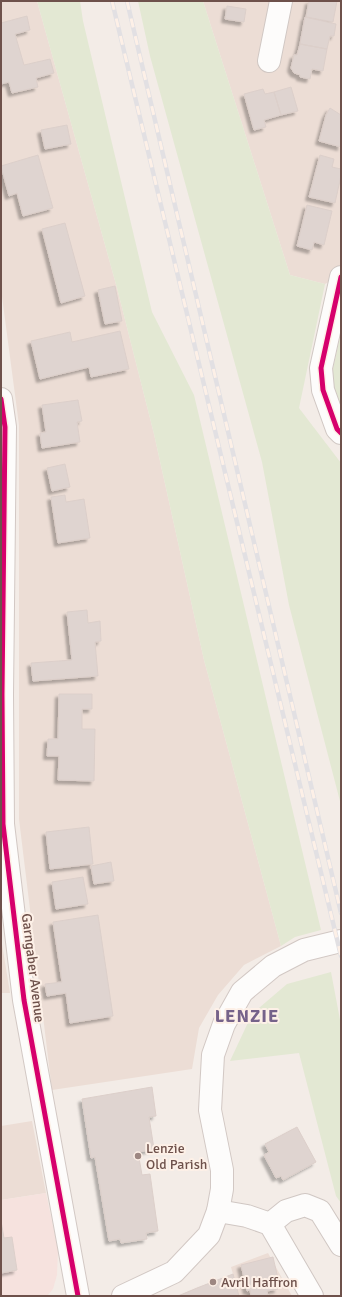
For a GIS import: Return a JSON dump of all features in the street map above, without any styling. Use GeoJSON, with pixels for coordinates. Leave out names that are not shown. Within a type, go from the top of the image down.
{"type":"FeatureCollection","features":[{"type":"Feature","properties":{"kind":"street"},"geometry":{"type":"LineString","coordinates":[[269,61],[281,1]]}},
{"type":"Feature","properties":{"kind":"street"},"geometry":{"type":"LineString","coordinates":[[341,277],[321,368],[323,390],[337,429],[341,433]]}},
{"type":"Feature","properties":{"kind":"street","name":"Garngaber Avenue"},"geometry":{"type":"LineString","coordinates":[[1,399],[5,427],[2,694],[3,824],[24,1000],[78,1296]]}},
{"type":"Feature","properties":{"kind":"street"},"geometry":{"type":"LineString","coordinates":[[123,1296],[174,1272],[209,1235],[218,1211],[222,1190],[222,1170],[210,1110],[213,1055],[224,1024],[242,992],[273,966],[304,950],[341,941]]}},
{"type":"Feature","properties":{"kind":"street"},"geometry":{"type":"LineString","coordinates":[[270,1224],[286,1211],[305,1205],[320,1211],[341,1245]]}},
{"type":"Feature","properties":{"kind":"street"},"geometry":{"type":"LineString","coordinates":[[218,1211],[247,1216],[270,1224],[312,1296]]}},
{"type":"Feature","properties":{"kind":"shaded area"},"geometry":{"type":"Polygon","coordinates":[[[1,1],[37,1],[117,288],[154,434],[204,660],[281,946],[244,965],[218,995],[199,1028],[192,1069],[52,1090],[19,819],[19,425],[1,289],[1,1]]]}},
{"type":"Feature","properties":{"kind":"shaded area"},"geometry":{"type":"Polygon","coordinates":[[[203,1],[341,1],[341,275],[325,284],[290,275],[203,1]]]}},
{"type":"Feature","properties":{"kind":"shaded area"},"geometry":{"type":"Polygon","coordinates":[[[1,938],[10,993],[1,993],[1,938]]]}},
{"type":"Feature","properties":{"kind":"shaded area"},"geometry":{"type":"Polygon","coordinates":[[[32,1121],[46,1193],[1,1200],[1,1126],[32,1121]]]}},
{"type":"Feature","properties":{"kind":"shaded area"},"geometry":{"type":"Polygon","coordinates":[[[46,1193],[58,1250],[57,1275],[53,1289],[47,1296],[1,1296],[1,1200],[46,1193]]]}},
{"type":"Feature","properties":{"kind":"shaded area"},"geometry":{"type":"Polygon","coordinates":[[[268,1253],[292,1296],[239,1296],[231,1267],[268,1253]]]}},
{"type":"Feature","properties":{"kind":"green space"},"geometry":{"type":"Polygon","coordinates":[[[37,1],[80,1],[83,21],[152,312],[194,395],[321,930],[295,937],[281,946],[204,660],[154,434],[117,288],[37,1]]]}},
{"type":"Feature","properties":{"kind":"green space"},"geometry":{"type":"Polygon","coordinates":[[[138,1],[203,1],[290,275],[325,284],[299,408],[341,463],[341,805],[289,605],[262,462],[150,56],[138,1]]]}},
{"type":"Feature","properties":{"kind":"green space"},"geometry":{"type":"Polygon","coordinates":[[[341,332],[341,407],[331,378],[341,332]]]}},
{"type":"Feature","properties":{"kind":"green space"},"geometry":{"type":"Polygon","coordinates":[[[331,972],[341,1025],[341,1203],[336,1196],[299,1053],[230,1061],[252,1014],[287,984],[331,972]]]}},
{"type":"Feature","properties":{"kind":"building"},"geometry":{"type":"Polygon","coordinates":[[[309,1],[337,1],[333,22],[306,17],[309,1]]]}},
{"type":"Feature","properties":{"kind":"building"},"geometry":{"type":"Polygon","coordinates":[[[227,6],[246,9],[244,22],[225,19],[227,6]]]}},
{"type":"Feature","properties":{"kind":"building"},"geometry":{"type":"Polygon","coordinates":[[[27,16],[30,30],[15,34],[24,65],[50,59],[54,73],[36,78],[38,87],[12,93],[9,82],[1,84],[1,23],[27,16]]]}},
{"type":"Feature","properties":{"kind":"building"},"geometry":{"type":"Polygon","coordinates":[[[305,17],[336,24],[334,36],[330,36],[327,49],[300,44],[305,17]]]}},
{"type":"Feature","properties":{"kind":"building"},"geometry":{"type":"Polygon","coordinates":[[[300,44],[327,49],[323,71],[312,69],[310,79],[300,77],[300,75],[294,73],[291,68],[294,55],[297,55],[300,44]]]}},
{"type":"Feature","properties":{"kind":"building"},"geometry":{"type":"Polygon","coordinates":[[[291,87],[298,111],[281,115],[274,92],[291,87]]]}},
{"type":"Feature","properties":{"kind":"building"},"geometry":{"type":"Polygon","coordinates":[[[263,89],[265,94],[274,92],[281,115],[264,120],[266,127],[254,130],[244,94],[263,89]]]}},
{"type":"Feature","properties":{"kind":"building"},"geometry":{"type":"Polygon","coordinates":[[[330,108],[341,115],[341,147],[319,141],[326,115],[330,108]]]}},
{"type":"Feature","properties":{"kind":"building"},"geometry":{"type":"Polygon","coordinates":[[[67,125],[71,144],[45,149],[41,130],[67,125]]]}},
{"type":"Feature","properties":{"kind":"building"},"geometry":{"type":"Polygon","coordinates":[[[38,155],[53,208],[23,216],[17,193],[9,196],[1,166],[38,155]]]}},
{"type":"Feature","properties":{"kind":"building"},"geometry":{"type":"Polygon","coordinates":[[[320,155],[334,159],[332,167],[341,169],[341,176],[335,203],[309,197],[320,155]]]}},
{"type":"Feature","properties":{"kind":"building"},"geometry":{"type":"Polygon","coordinates":[[[307,205],[332,211],[324,245],[314,242],[312,250],[297,246],[307,205]]]}},
{"type":"Feature","properties":{"kind":"building"},"geometry":{"type":"Polygon","coordinates":[[[65,223],[85,296],[61,303],[42,229],[65,223]]]}},
{"type":"Feature","properties":{"kind":"building"},"geometry":{"type":"Polygon","coordinates":[[[115,286],[122,321],[105,324],[98,290],[115,286]]]}},
{"type":"Feature","properties":{"kind":"building"},"geometry":{"type":"Polygon","coordinates":[[[120,331],[129,369],[91,377],[89,367],[40,379],[31,341],[70,332],[72,342],[120,331]]]}},
{"type":"Feature","properties":{"kind":"building"},"geometry":{"type":"Polygon","coordinates":[[[78,400],[82,421],[77,422],[80,442],[42,448],[40,433],[46,432],[42,405],[78,400]]]}},
{"type":"Feature","properties":{"kind":"building"},"geometry":{"type":"Polygon","coordinates":[[[65,464],[70,487],[52,491],[47,468],[65,464]]]}},
{"type":"Feature","properties":{"kind":"building"},"geometry":{"type":"Polygon","coordinates":[[[65,495],[66,502],[84,499],[90,538],[58,543],[51,497],[65,495]]]}},
{"type":"Feature","properties":{"kind":"building"},"geometry":{"type":"Polygon","coordinates":[[[87,610],[88,623],[100,621],[101,641],[95,642],[98,676],[33,681],[31,663],[72,660],[67,612],[87,610]]]}},
{"type":"Feature","properties":{"kind":"building"},"geometry":{"type":"Polygon","coordinates":[[[59,694],[92,694],[92,709],[82,709],[82,729],[95,729],[94,781],[58,780],[59,756],[47,756],[48,739],[58,739],[59,694]]]}},
{"type":"Feature","properties":{"kind":"building"},"geometry":{"type":"Polygon","coordinates":[[[89,827],[93,864],[50,869],[46,832],[89,827]]]}},
{"type":"Feature","properties":{"kind":"building"},"geometry":{"type":"Polygon","coordinates":[[[111,862],[114,881],[94,884],[91,866],[111,862]]]}},
{"type":"Feature","properties":{"kind":"building"},"geometry":{"type":"Polygon","coordinates":[[[83,877],[88,904],[56,909],[52,882],[83,877]]]}},
{"type":"Feature","properties":{"kind":"building"},"geometry":{"type":"Polygon","coordinates":[[[98,915],[113,1016],[70,1023],[66,993],[47,996],[45,984],[62,982],[53,922],[98,915]]]}},
{"type":"Feature","properties":{"kind":"building"},"geometry":{"type":"Polygon","coordinates":[[[152,1087],[156,1116],[149,1117],[154,1149],[138,1152],[142,1175],[150,1174],[158,1231],[146,1233],[147,1239],[121,1243],[120,1239],[109,1241],[95,1157],[91,1158],[82,1099],[152,1087]]]}},
{"type":"Feature","properties":{"kind":"building"},"geometry":{"type":"Polygon","coordinates":[[[297,1127],[316,1162],[283,1180],[281,1176],[276,1178],[264,1155],[269,1152],[265,1144],[297,1127]]]}},
{"type":"Feature","properties":{"kind":"building"},"geometry":{"type":"Polygon","coordinates":[[[1,1221],[4,1238],[12,1237],[17,1270],[1,1273],[1,1221]]]}},
{"type":"Feature","properties":{"kind":"building"},"geometry":{"type":"Polygon","coordinates":[[[273,1257],[279,1283],[276,1284],[278,1289],[267,1291],[268,1296],[251,1296],[250,1290],[247,1291],[241,1265],[273,1257]]]}},
{"type":"Feature","properties":{"kind":"building"},"geometry":{"type":"Polygon","coordinates":[[[233,1274],[239,1296],[178,1296],[197,1288],[233,1274]]]}},
{"type":"Feature","properties":{"kind":"railway"},"geometry":{"type":"LineString","coordinates":[[112,1],[341,956]]}},
{"type":"Feature","properties":{"kind":"railway"},"geometry":{"type":"LineString","coordinates":[[127,1],[341,913]]}},
{"type":"Feature","properties":{"kind":"cycle path"},"geometry":{"type":"LineString","coordinates":[[341,277],[321,368],[323,390],[337,429],[341,433]]}},
{"type":"Feature","properties":{"kind":"cycle path"},"geometry":{"type":"LineString","coordinates":[[1,399],[5,427],[2,694],[3,824],[24,1000],[78,1296]]}},
{"type":"Feature","properties":{"kind":"place","name":"Lenzie Old Parish"},"geometry":{"type":"Point","coordinates":[138,1156]}},
{"type":"Feature","properties":{"kind":"place","name":"Avril Haffron"},"geometry":{"type":"Point","coordinates":[213,1282]}},
{"type":"Feature","properties":{"kind":"district","name":"LENZIE"},"geometry":{"type":"Point","coordinates":[247,1016]}}]}
